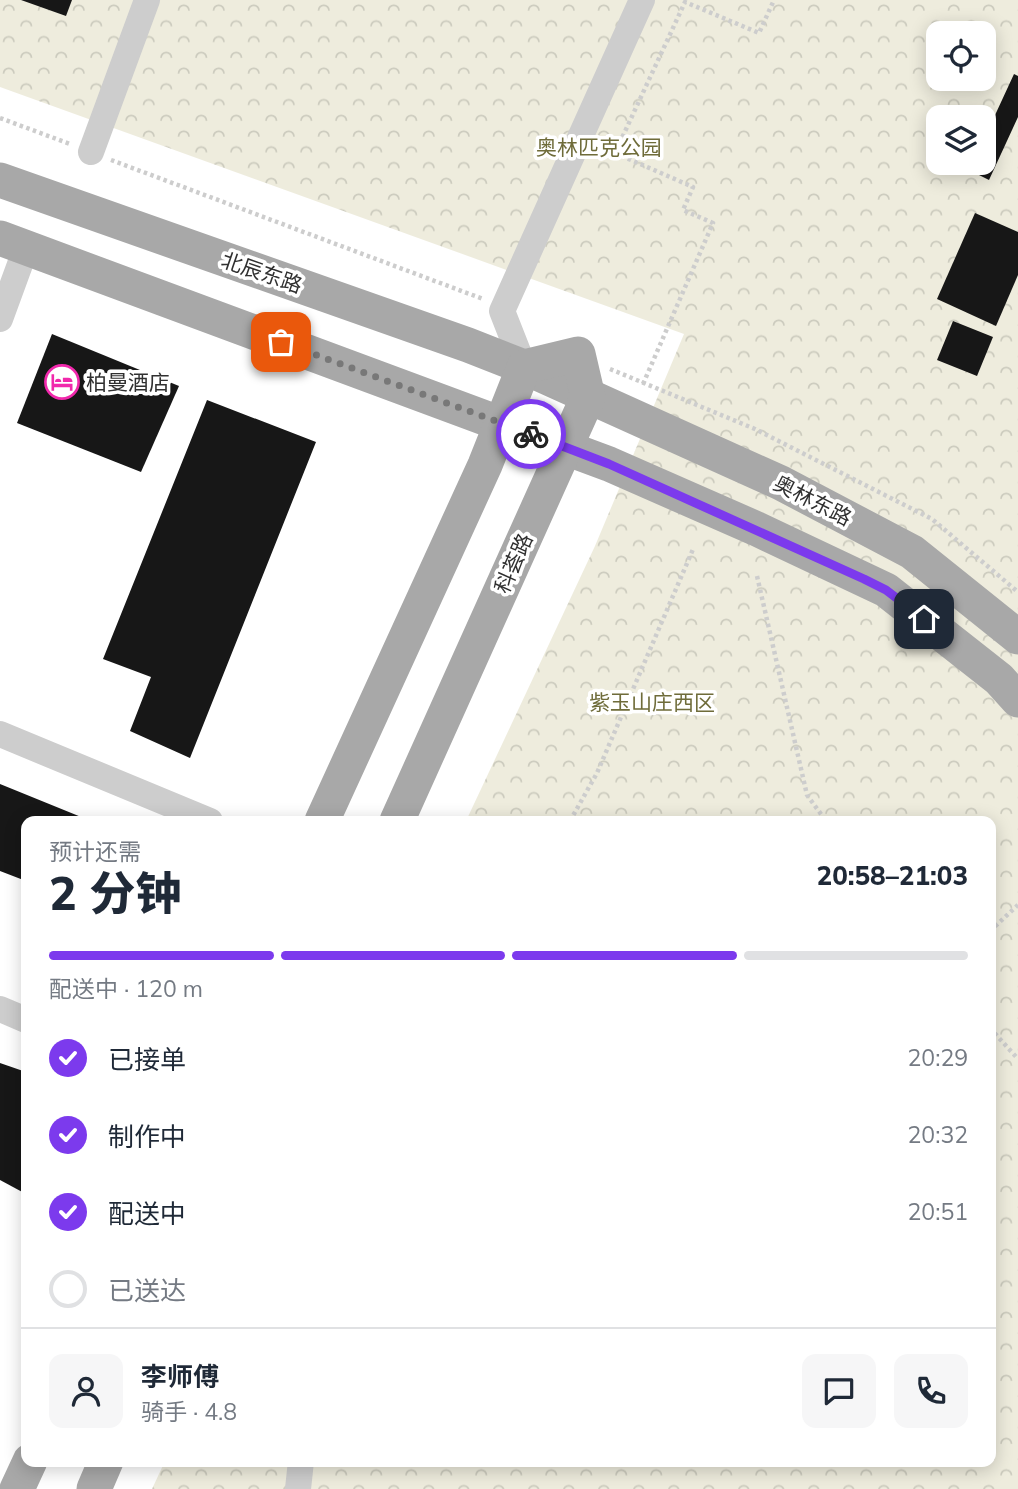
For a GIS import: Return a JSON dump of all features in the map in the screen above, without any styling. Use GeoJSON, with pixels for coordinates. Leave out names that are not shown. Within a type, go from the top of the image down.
{"type":"FeatureCollection","features":[{"type":"Feature","properties":{"kind":"main road","name":"北辰东路"},"geometry":{"type":"LineString","coordinates":[[0,180],[524,367]]}},
{"type":"Feature","properties":{"kind":"main road"},"geometry":{"type":"LineString","coordinates":[[13,243],[609,464],[757,529],[886,590],[999,679],[1018,700]]}},
{"type":"Feature","properties":{"kind":"main road"},"geometry":{"type":"LineString","coordinates":[[325,816],[485,465],[524,367],[578,354],[588,397]]}},
{"type":"Feature","properties":{"kind":"main road","name":"科荟路"},"geometry":{"type":"LineString","coordinates":[[399,816],[588,397]]}},
{"type":"Feature","properties":{"kind":"main road","name":"奥林东路"},"geometry":{"type":"LineString","coordinates":[[588,397],[782,483],[912,552],[1018,637]]}},
{"type":"Feature","properties":{"kind":"main road"},"geometry":{"type":"LineString","coordinates":[[17,1489],[27,1467]]}},
{"type":"Feature","properties":{"kind":"main road"},"geometry":{"type":"LineString","coordinates":[[94,1489],[103,1467]]}},
{"type":"Feature","properties":{"kind":"street"},"geometry":{"type":"LineString","coordinates":[[92,152],[147,0]]}},
{"type":"Feature","properties":{"kind":"street"},"geometry":{"type":"LineString","coordinates":[[524,367],[502,312],[642,0]]}},
{"type":"Feature","properties":{"kind":"street"},"geometry":{"type":"LineString","coordinates":[[0,319],[13,243]]}},
{"type":"Feature","properties":{"kind":"street"},"geometry":{"type":"LineString","coordinates":[[0,734],[198,816]]}},
{"type":"Feature","properties":{"kind":"street"},"geometry":{"type":"LineString","coordinates":[[0,1009],[21,1018]]}},
{"type":"Feature","properties":{"kind":"street"},"geometry":{"type":"LineString","coordinates":[[298,1489],[300,1467]]}},
{"type":"Feature","properties":{"kind":"path"},"geometry":{"type":"LineString","coordinates":[[643,384],[713,223],[684,210],[693,187],[615,153],[685,2],[759,33],[774,0]]}},
{"type":"Feature","properties":{"kind":"path"},"geometry":{"type":"LineString","coordinates":[[573,816],[597,773],[694,547]]}},
{"type":"Feature","properties":{"kind":"path"},"geometry":{"type":"LineString","coordinates":[[757,576],[807,795],[822,816]]}},
{"type":"Feature","properties":{"kind":"path"},"geometry":{"type":"LineString","coordinates":[[996,925],[1018,905]]}},
{"type":"Feature","properties":{"kind":"path"},"geometry":{"type":"LineString","coordinates":[[996,1035],[1018,1059]]}},
{"type":"Feature","properties":{"kind":"green space"},"geometry":{"type":"Polygon","coordinates":[[[0,0],[1018,0],[1018,1489],[152,1489],[162,1467],[996,1467],[996,816],[468,816],[595,546],[684,334],[0,87],[0,0]]]}},
{"type":"Feature","properties":{"kind":"building"},"geometry":{"type":"Polygon","coordinates":[[[21,0],[72,0],[66,16],[21,0]]]}},
{"type":"Feature","properties":{"kind":"building"},"geometry":{"type":"Polygon","coordinates":[[[1014,74],[1018,76],[1018,117],[996,165],[996,113],[1014,74]]]}},
{"type":"Feature","properties":{"kind":"building"},"geometry":{"type":"Polygon","coordinates":[[[979,175],[991,175],[989,180],[979,175]]]}},
{"type":"Feature","properties":{"kind":"building"},"geometry":{"type":"Polygon","coordinates":[[[975,213],[1018,232],[1018,275],[996,326],[937,299],[975,213]]]}},
{"type":"Feature","properties":{"kind":"building"},"geometry":{"type":"Polygon","coordinates":[[[953,321],[993,337],[977,376],[937,360],[953,321]]]}},
{"type":"Feature","properties":{"kind":"building"},"geometry":{"type":"Polygon","coordinates":[[[52,334],[179,386],[141,472],[17,423],[52,334]]]}},
{"type":"Feature","properties":{"kind":"building"},"geometry":{"type":"Polygon","coordinates":[[[207,400],[316,442],[190,758],[130,731],[151,677],[103,659],[207,400]]]}},
{"type":"Feature","properties":{"kind":"building"},"geometry":{"type":"Polygon","coordinates":[[[0,784],[79,816],[21,816],[21,879],[0,871],[0,784]]]}},
{"type":"Feature","properties":{"kind":"building"},"geometry":{"type":"Polygon","coordinates":[[[0,1063],[21,1070],[21,1191],[0,1180],[0,1063]]]}},
{"type":"Feature","properties":{"kind":"way so far"},"geometry":{"type":"LineString","coordinates":[[281,342],[531,434]]}},
{"type":"Feature","properties":{"kind":"place","name":"柏曼酒店"},"geometry":{"type":"Point","coordinates":[62,382]}},
{"type":"Feature","properties":{"kind":"route"},"geometry":{"type":"LineString","coordinates":[[531,434],[609,464],[864,579],[886,590],[924,619]]}},
{"type":"Feature","properties":{"kind":"park label","name":"奥林匹克公园"},"geometry":{"type":"Point","coordinates":[599,147]}},
{"type":"Feature","properties":{"kind":"park label","name":"紫玉山庄西区"},"geometry":{"type":"Point","coordinates":[652,702]}}]}
